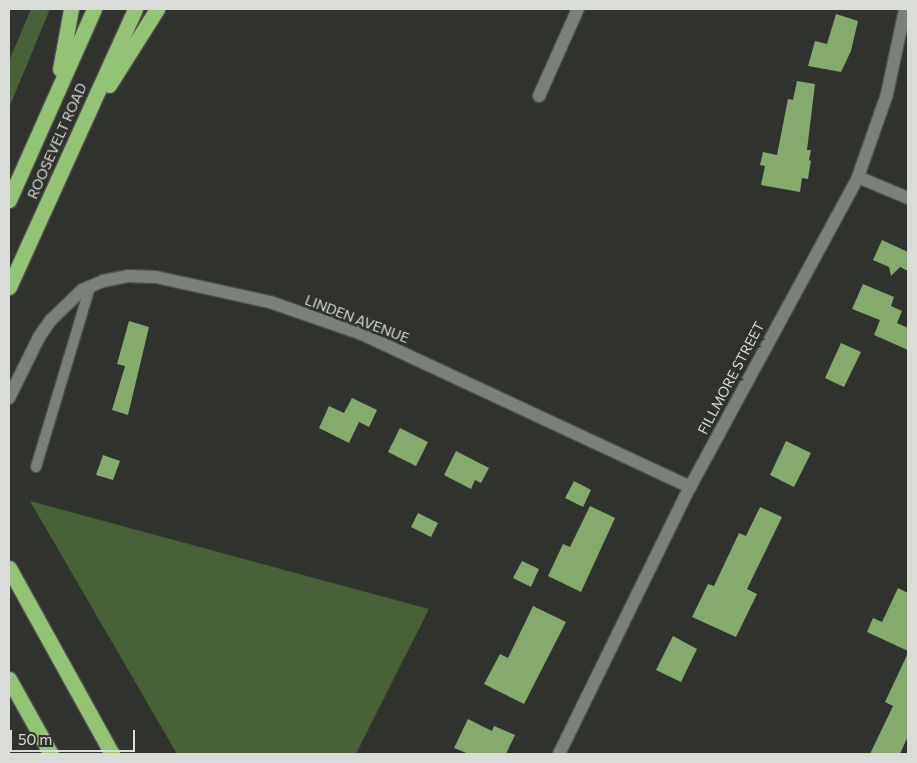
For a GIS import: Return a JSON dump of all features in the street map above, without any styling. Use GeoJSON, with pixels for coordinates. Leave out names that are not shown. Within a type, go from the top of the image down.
{"type":"FeatureCollection","features":[{"type":"Feature","properties":{"kind":"highway"},"geometry":{"type":"LineString","coordinates":[[56,92],[71,9]]}},
{"type":"Feature","properties":{"kind":"highway","name":"ROOSEVELT ROAD"},"geometry":{"type":"LineString","coordinates":[[9,200],[94,9]]}},
{"type":"Feature","properties":{"kind":"highway","name":"ROOSEVELT ROAD"},"geometry":{"type":"LineString","coordinates":[[9,287],[135,9]]}},
{"type":"Feature","properties":{"kind":"highway"},"geometry":{"type":"LineString","coordinates":[[80,131],[157,9]]}},
{"type":"Feature","properties":{"kind":"highway"},"geometry":{"type":"LineString","coordinates":[[9,568],[112,754]]}},
{"type":"Feature","properties":{"kind":"highway"},"geometry":{"type":"LineString","coordinates":[[9,679],[51,754]]}},
{"type":"Feature","properties":{"kind":"street"},"geometry":{"type":"LineString","coordinates":[[539,96],[578,9]]}},
{"type":"Feature","properties":{"kind":"street","name":"FILLMORE STREET"},"geometry":{"type":"LineString","coordinates":[[559,754],[690,487],[858,177],[887,94],[905,9]]}},
{"type":"Feature","properties":{"kind":"street"},"geometry":{"type":"LineString","coordinates":[[858,177],[908,198]]}},
{"type":"Feature","properties":{"kind":"street","name":"LINDEN AVENUE"},"geometry":{"type":"LineString","coordinates":[[9,398],[26,362],[51,320],[90,287],[128,276],[156,277],[270,302],[362,334],[690,487]]}},
{"type":"Feature","properties":{"kind":"lane"},"geometry":{"type":"LineString","coordinates":[[36,467],[90,287]]}},
{"type":"Feature","properties":{"kind":"green space"},"geometry":{"type":"Polygon","coordinates":[[[31,9],[50,9],[9,108],[9,61],[31,9]]]}},
{"type":"Feature","properties":{"kind":"green space"},"geometry":{"type":"Polygon","coordinates":[[[30,501],[429,609],[356,754],[177,754],[30,501]]]}},
{"type":"Feature","properties":{"kind":"building"},"geometry":{"type":"Polygon","coordinates":[[[836,14],[858,21],[851,51],[841,72],[808,66],[815,41],[827,44],[836,14]]]}},
{"type":"Feature","properties":{"kind":"building"},"geometry":{"type":"Polygon","coordinates":[[[797,81],[815,84],[807,150],[811,150],[809,160],[811,161],[808,179],[802,178],[800,192],[761,185],[765,166],[760,165],[763,152],[777,155],[788,99],[793,100],[797,81]]]}},
{"type":"Feature","properties":{"kind":"building"},"geometry":{"type":"Polygon","coordinates":[[[882,240],[908,252],[908,271],[900,267],[891,276],[889,267],[873,260],[882,240]]]}},
{"type":"Feature","properties":{"kind":"building"},"geometry":{"type":"Polygon","coordinates":[[[863,284],[894,297],[891,306],[902,311],[897,323],[908,328],[908,350],[874,335],[880,320],[852,309],[863,284]]]}},
{"type":"Feature","properties":{"kind":"building"},"geometry":{"type":"Polygon","coordinates":[[[129,321],[149,327],[128,415],[112,410],[125,366],[117,364],[129,321]]]}},
{"type":"Feature","properties":{"kind":"building"},"geometry":{"type":"Polygon","coordinates":[[[841,343],[861,352],[844,387],[825,378],[841,343]]]}},
{"type":"Feature","properties":{"kind":"building"},"geometry":{"type":"Polygon","coordinates":[[[352,398],[377,410],[369,427],[359,422],[349,443],[319,428],[329,406],[344,413],[352,398]]]}},
{"type":"Feature","properties":{"kind":"building"},"geometry":{"type":"Polygon","coordinates":[[[400,428],[428,442],[416,466],[388,452],[400,428]]]}},
{"type":"Feature","properties":{"kind":"building"},"geometry":{"type":"Polygon","coordinates":[[[786,441],[811,453],[794,487],[770,475],[786,441]]]}},
{"type":"Feature","properties":{"kind":"building"},"geometry":{"type":"Polygon","coordinates":[[[456,451],[489,468],[481,483],[475,480],[471,489],[444,475],[456,451]]]}},
{"type":"Feature","properties":{"kind":"building"},"geometry":{"type":"Polygon","coordinates":[[[103,455],[120,461],[113,480],[96,475],[103,455]]]}},
{"type":"Feature","properties":{"kind":"building"},"geometry":{"type":"Polygon","coordinates":[[[574,481],[591,490],[583,507],[565,498],[574,481]]]}},
{"type":"Feature","properties":{"kind":"building"},"geometry":{"type":"Polygon","coordinates":[[[590,506],[615,518],[581,592],[548,576],[563,544],[570,547],[590,506]]]}},
{"type":"Feature","properties":{"kind":"building"},"geometry":{"type":"Polygon","coordinates":[[[760,507],[782,517],[747,589],[757,594],[736,637],[692,617],[708,584],[714,586],[739,533],[746,536],[760,507]]]}},
{"type":"Feature","properties":{"kind":"building"},"geometry":{"type":"Polygon","coordinates":[[[418,513],[438,523],[431,537],[411,527],[418,513]]]}},
{"type":"Feature","properties":{"kind":"building"},"geometry":{"type":"Polygon","coordinates":[[[522,561],[539,569],[531,587],[513,578],[522,561]]]}},
{"type":"Feature","properties":{"kind":"building"},"geometry":{"type":"Polygon","coordinates":[[[898,588],[908,593],[908,651],[867,632],[873,618],[882,622],[898,588]]]}},
{"type":"Feature","properties":{"kind":"building"},"geometry":{"type":"Polygon","coordinates":[[[533,606],[566,622],[524,704],[484,684],[500,654],[508,658],[533,606]]]}},
{"type":"Feature","properties":{"kind":"building"},"geometry":{"type":"Polygon","coordinates":[[[673,636],[697,649],[681,682],[656,670],[673,636]]]}},
{"type":"Feature","properties":{"kind":"building"},"geometry":{"type":"Polygon","coordinates":[[[908,653],[908,736],[900,754],[870,754],[893,706],[885,702],[908,653]]]}},
{"type":"Feature","properties":{"kind":"building"},"geometry":{"type":"Polygon","coordinates":[[[468,719],[492,731],[494,726],[515,735],[506,754],[469,754],[454,748],[468,719]]]}}]}
